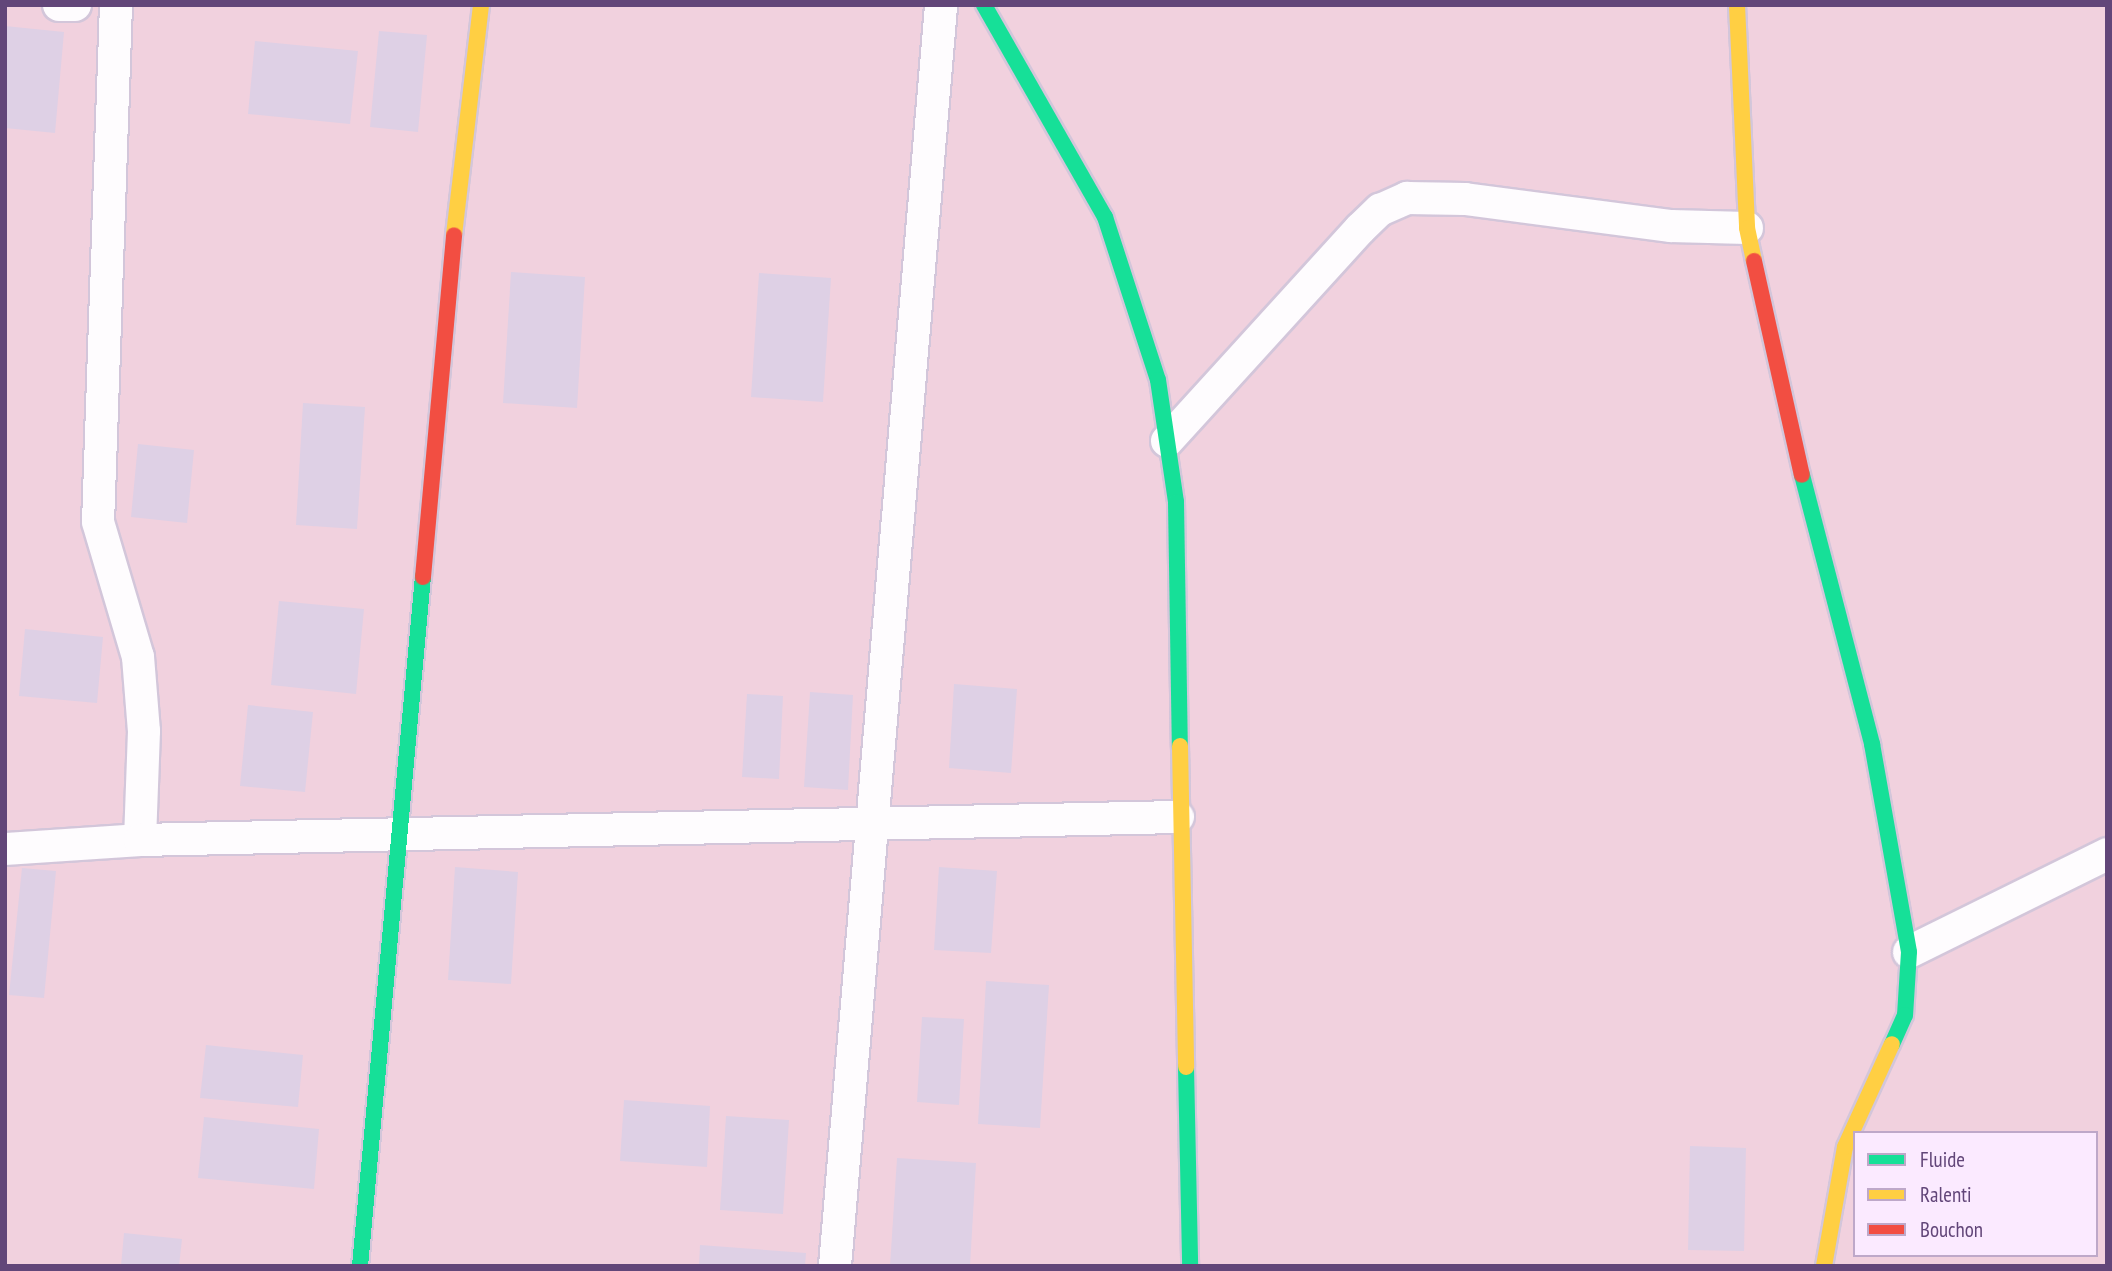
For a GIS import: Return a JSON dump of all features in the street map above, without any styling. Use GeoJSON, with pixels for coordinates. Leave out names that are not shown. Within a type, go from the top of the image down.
{"type":"FeatureCollection","features":[{"type":"Feature","properties":{"kind":"street"},"geometry":{"type":"LineString","coordinates":[[58,5],[75,5]]}},
{"type":"Feature","properties":{"kind":"street"},"geometry":{"type":"LineString","coordinates":[[116,5],[96,464],[98,522],[138,656],[144,731],[140,840]]}},
{"type":"Feature","properties":{"kind":"street"},"geometry":{"type":"LineString","coordinates":[[360,1266],[402,834],[453,242],[481,5]]}},
{"type":"Feature","properties":{"kind":"street"},"geometry":{"type":"LineString","coordinates":[[835,1266],[941,5]]}},
{"type":"Feature","properties":{"kind":"street"},"geometry":{"type":"LineString","coordinates":[[984,5],[1105,217],[1158,380],[1175,502],[1178,817],[1190,1266]]}},
{"type":"Feature","properties":{"kind":"street"},"geometry":{"type":"LineString","coordinates":[[1737,5],[1747,228],[1821,559],[1872,744],[1909,952],[1905,1015],[1845,1147],[1824,1266]]}},
{"type":"Feature","properties":{"kind":"street"},"geometry":{"type":"LineString","coordinates":[[1167,441],[1360,229],[1380,210],[1407,198],[1465,199],[1671,226],[1747,228]]}},
{"type":"Feature","properties":{"kind":"street"},"geometry":{"type":"LineString","coordinates":[[5,849],[140,840],[873,827],[1178,817]]}},
{"type":"Feature","properties":{"kind":"street"},"geometry":{"type":"LineString","coordinates":[[1909,952],[2107,854]]}},
{"type":"Feature","properties":{"kind":"shaded area"},"geometry":{"type":"Polygon","coordinates":[[[5,5],[2107,5],[2107,1266],[5,1266],[5,5]]]}},
{"type":"Feature","properties":{"kind":"building"},"geometry":{"type":"Polygon","coordinates":[[[5,26],[64,32],[55,133],[5,128],[5,26]]]}},
{"type":"Feature","properties":{"kind":"building"},"geometry":{"type":"Polygon","coordinates":[[[379,31],[427,35],[418,132],[370,127],[379,31]]]}},
{"type":"Feature","properties":{"kind":"building"},"geometry":{"type":"Polygon","coordinates":[[[255,41],[358,51],[350,124],[248,114],[255,41]]]}},
{"type":"Feature","properties":{"kind":"building"},"geometry":{"type":"Polygon","coordinates":[[[511,272],[585,277],[577,408],[503,403],[511,272]]]}},
{"type":"Feature","properties":{"kind":"building"},"geometry":{"type":"Polygon","coordinates":[[[759,273],[831,278],[823,402],[751,397],[759,273]]]}},
{"type":"Feature","properties":{"kind":"building"},"geometry":{"type":"Polygon","coordinates":[[[303,403],[365,407],[357,529],[296,525],[303,403]]]}},
{"type":"Feature","properties":{"kind":"building"},"geometry":{"type":"Polygon","coordinates":[[[138,444],[194,450],[187,523],[131,517],[138,444]]]}},
{"type":"Feature","properties":{"kind":"building"},"geometry":{"type":"Polygon","coordinates":[[[279,601],[364,609],[356,694],[271,685],[279,601]]]}},
{"type":"Feature","properties":{"kind":"building"},"geometry":{"type":"Polygon","coordinates":[[[25,629],[103,637],[97,703],[19,696],[25,629]]]}},
{"type":"Feature","properties":{"kind":"building"},"geometry":{"type":"Polygon","coordinates":[[[954,684],[1017,689],[1011,773],[949,768],[954,684]]]}},
{"type":"Feature","properties":{"kind":"building"},"geometry":{"type":"Polygon","coordinates":[[[810,692],[853,695],[848,790],[804,787],[810,692]]]}},
{"type":"Feature","properties":{"kind":"building"},"geometry":{"type":"Polygon","coordinates":[[[747,694],[783,696],[779,779],[742,777],[747,694]]]}},
{"type":"Feature","properties":{"kind":"building"},"geometry":{"type":"Polygon","coordinates":[[[248,705],[313,712],[305,792],[240,786],[248,705]]]}},
{"type":"Feature","properties":{"kind":"building"},"geometry":{"type":"Polygon","coordinates":[[[455,867],[518,872],[511,984],[448,980],[455,867]]]}},
{"type":"Feature","properties":{"kind":"building"},"geometry":{"type":"Polygon","coordinates":[[[939,867],[997,871],[991,953],[934,950],[939,867]]]}},
{"type":"Feature","properties":{"kind":"building"},"geometry":{"type":"Polygon","coordinates":[[[22,868],[56,871],[44,998],[9,995],[22,868]]]}},
{"type":"Feature","properties":{"kind":"building"},"geometry":{"type":"Polygon","coordinates":[[[986,981],[1049,985],[1040,1128],[978,1124],[986,981]]]}},
{"type":"Feature","properties":{"kind":"building"},"geometry":{"type":"Polygon","coordinates":[[[922,1017],[964,1019],[959,1105],[917,1102],[922,1017]]]}},
{"type":"Feature","properties":{"kind":"building"},"geometry":{"type":"Polygon","coordinates":[[[206,1045],[303,1055],[298,1107],[200,1098],[206,1045]]]}},
{"type":"Feature","properties":{"kind":"building"},"geometry":{"type":"Polygon","coordinates":[[[624,1100],[710,1106],[707,1167],[620,1161],[624,1100]]]}},
{"type":"Feature","properties":{"kind":"building"},"geometry":{"type":"Polygon","coordinates":[[[726,1116],[789,1120],[783,1214],[720,1210],[726,1116]]]}},
{"type":"Feature","properties":{"kind":"building"},"geometry":{"type":"Polygon","coordinates":[[[204,1117],[319,1129],[314,1189],[198,1178],[204,1117]]]}},
{"type":"Feature","properties":{"kind":"building"},"geometry":{"type":"Polygon","coordinates":[[[1690,1146],[1746,1148],[1744,1251],[1688,1250],[1690,1146]]]}},
{"type":"Feature","properties":{"kind":"building"},"geometry":{"type":"Polygon","coordinates":[[[897,1158],[976,1163],[970,1266],[890,1266],[897,1158]]]}},
{"type":"Feature","properties":{"kind":"building"},"geometry":{"type":"Polygon","coordinates":[[[124,1233],[182,1239],[179,1266],[121,1266],[124,1233]]]}},
{"type":"Feature","properties":{"kind":"building"},"geometry":{"type":"Polygon","coordinates":[[[700,1245],[806,1253],[805,1266],[699,1266],[700,1245]]]}},
{"type":"Feature","properties":{"kind":"traffic: fast"},"geometry":{"type":"LineString","coordinates":[[984,5],[1105,217],[1158,380],[1176,502],[1180,746]]}},
{"type":"Feature","properties":{"kind":"traffic: fast"},"geometry":{"type":"LineString","coordinates":[[1802,475],[1872,744],[1909,952],[1905,1015],[1892,1044]]}},
{"type":"Feature","properties":{"kind":"traffic: fast"},"geometry":{"type":"LineString","coordinates":[[360,1266],[423,577]]}},
{"type":"Feature","properties":{"kind":"traffic: fast"},"geometry":{"type":"LineString","coordinates":[[1186,1067],[1190,1266]]}},
{"type":"Feature","properties":{"kind":"traffic: slow"},"geometry":{"type":"LineString","coordinates":[[454,235],[481,5]]}},
{"type":"Feature","properties":{"kind":"traffic: slow"},"geometry":{"type":"LineString","coordinates":[[1737,5],[1747,228],[1754,261]]}},
{"type":"Feature","properties":{"kind":"traffic: slow"},"geometry":{"type":"LineString","coordinates":[[1180,746],[1186,1067]]}},
{"type":"Feature","properties":{"kind":"traffic: slow"},"geometry":{"type":"LineString","coordinates":[[1824,1266],[1845,1147],[1892,1044]]}},
{"type":"Feature","properties":{"kind":"traffic: jam"},"geometry":{"type":"LineString","coordinates":[[423,577],[454,235]]}},
{"type":"Feature","properties":{"kind":"traffic: jam"},"geometry":{"type":"LineString","coordinates":[[1754,261],[1802,475]]}}]}
